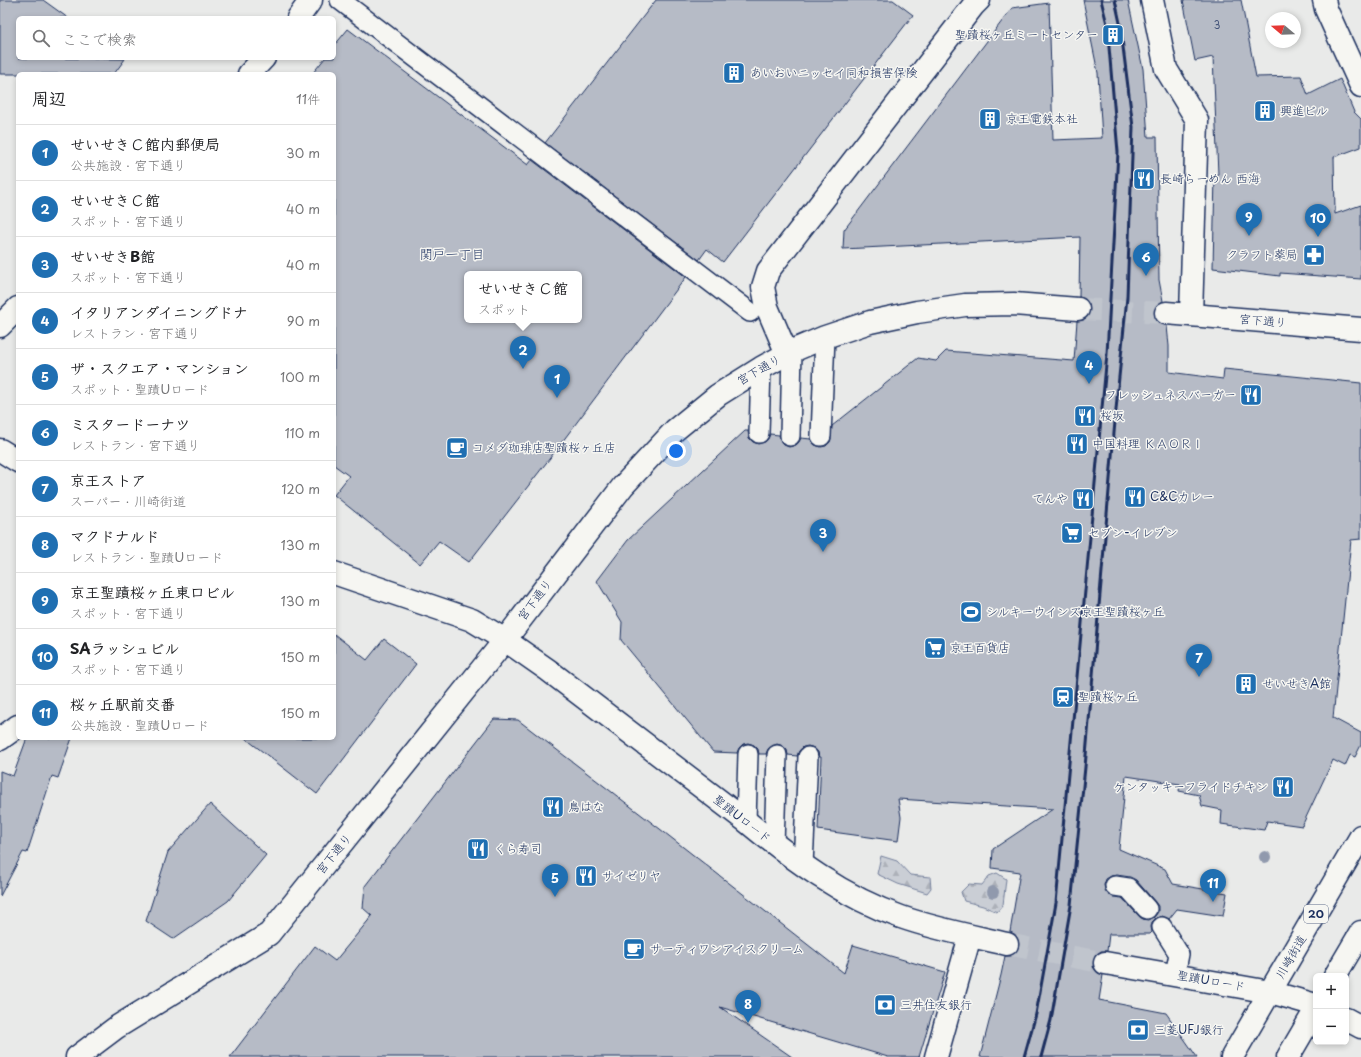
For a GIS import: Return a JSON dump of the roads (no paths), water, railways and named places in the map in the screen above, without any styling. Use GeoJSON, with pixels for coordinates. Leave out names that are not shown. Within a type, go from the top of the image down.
{"type":"FeatureCollection","features":[{"type":"Feature","properties":{"kind":"street"},"geometry":{"type":"LineString","coordinates":[[299,16],[311,0]]}},
{"type":"Feature","properties":{"kind":"street"},"geometry":{"type":"LineString","coordinates":[[1152,0],[1166,69],[1196,120],[1191,315]]}},
{"type":"Feature","properties":{"kind":"street"},"geometry":{"type":"LineString","coordinates":[[1324,0],[1326,10],[1361,86]]}},
{"type":"Feature","properties":{"kind":"street"},"geometry":{"type":"LineString","coordinates":[[790,352],[767,307],[763,286],[768,271],[973,2]]}},
{"type":"Feature","properties":{"kind":"street"},"geometry":{"type":"LineString","coordinates":[[251,72],[262,60]]}},
{"type":"Feature","properties":{"kind":"street","name":"宮下通り"},"geometry":{"type":"LineString","coordinates":[[77,1057],[117,1027],[269,934],[505,640],[623,486],[675,430],[718,394],[790,352],[825,337],[870,322],[917,312],[965,305],[1014,304],[1078,309]]}},
{"type":"Feature","properties":{"kind":"street"},"geometry":{"type":"LineString","coordinates":[[0,326],[16,310]]}},
{"type":"Feature","properties":{"kind":"street","name":"宮下通り"},"geometry":{"type":"LineString","coordinates":[[1166,313],[1361,329]]}},
{"type":"Feature","properties":{"kind":"street"},"geometry":{"type":"LineString","coordinates":[[0,450],[16,460]]}},
{"type":"Feature","properties":{"kind":"street","name":"聖蹟Uロード"},"geometry":{"type":"LineString","coordinates":[[336,574],[472,620],[505,640],[548,670],[774,844],[856,898],[900,917],[940,929],[1008,944]]}},
{"type":"Feature","properties":{"kind":"street"},"geometry":{"type":"LineString","coordinates":[[0,739],[16,727]]}},
{"type":"Feature","properties":{"kind":"street","name":"川崎街道"},"geometry":{"type":"LineString","coordinates":[[1232,1057],[1361,836]]}},
{"type":"Feature","properties":{"kind":"street"},"geometry":{"type":"LineString","coordinates":[[1337,973],[1361,932]]}},
{"type":"Feature","properties":{"kind":"street"},"geometry":{"type":"LineString","coordinates":[[936,1057],[970,936]]}},
{"type":"Feature","properties":{"kind":"street","name":"聖蹟Uロード"},"geometry":{"type":"LineString","coordinates":[[1105,963],[1270,992],[1313,1004]]}},
{"type":"Feature","properties":{"kind":"street"},"geometry":{"type":"LineString","coordinates":[[1288,1057],[1313,1014]]}},
{"type":"Feature","properties":{"kind":"street"},"geometry":{"type":"LineString","coordinates":[[1349,1021],[1361,1027]]}},
{"type":"Feature","properties":{"kind":"lane"},"geometry":{"type":"LineString","coordinates":[[340,0],[750,312]]}},
{"type":"Feature","properties":{"kind":"lane"},"geometry":{"type":"LineString","coordinates":[[821,436],[825,337]]}},
{"type":"Feature","properties":{"kind":"lane"},"geometry":{"type":"LineString","coordinates":[[790,352],[790,436]]}},
{"type":"Feature","properties":{"kind":"lane"},"geometry":{"type":"LineString","coordinates":[[759,433],[761,368]]}},
{"type":"Feature","properties":{"kind":"lane"},"geometry":{"type":"LineString","coordinates":[[746,821],[748,754]]}},
{"type":"Feature","properties":{"kind":"lane"},"geometry":{"type":"LineString","coordinates":[[774,844],[777,755]]}},
{"type":"Feature","properties":{"kind":"lane"},"geometry":{"type":"LineString","coordinates":[[804,865],[808,757]]}},
{"type":"Feature","properties":{"kind":"lane"},"geometry":{"type":"LineString","coordinates":[[1115,886],[1128,888],[1147,909]]}},
{"type":"Feature","properties":{"kind":"lane"},"geometry":{"type":"LineString","coordinates":[[1162,927],[1179,954],[1175,975]]}},
{"type":"Feature","properties":{"kind":"tunnel"},"geometry":{"type":"LineString","coordinates":[[1078,309],[1166,313]]}},
{"type":"Feature","properties":{"kind":"tunnel"},"geometry":{"type":"LineString","coordinates":[[1007,944],[1105,963]]}},
{"type":"Feature","properties":{"kind":"railway"},"geometry":{"type":"LineString","coordinates":[[1024,1057],[1036,1014],[1056,903],[1107,354],[1118,152],[1107,24],[1101,0]]}},
{"type":"Feature","properties":{"kind":"railway"},"geometry":{"type":"LineString","coordinates":[[1041,1057],[1051,1020],[1071,905],[1085,767],[1127,297],[1133,127],[1120,23],[1115,0]]}},
{"type":"Feature","properties":{"kind":"place","name":"聖蹟桜ヶ丘ミートセンター"},"geometry":{"type":"Point","coordinates":[1113,35]}},
{"type":"Feature","properties":{"kind":"place","name":"あいおいニッセイ同和損害保険"},"geometry":{"type":"Point","coordinates":[734,73]}},
{"type":"Feature","properties":{"kind":"place","name":"興進ビル"},"geometry":{"type":"Point","coordinates":[1265,111]}},
{"type":"Feature","properties":{"kind":"place","name":"京王電鉄本社"},"geometry":{"type":"Point","coordinates":[990,119]}},
{"type":"Feature","properties":{"kind":"place","name":"長崎らーめん 西海"},"geometry":{"type":"Point","coordinates":[1144,179]}},
{"type":"Feature","properties":{"kind":"place","name":"京王聖蹟桜ヶ丘東口ビル"},"geometry":{"type":"Point","coordinates":[1249,236]}},
{"type":"Feature","properties":{"kind":"place","name":"SAラッシュビル"},"geometry":{"type":"Point","coordinates":[1318,237]}},
{"type":"Feature","properties":{"kind":"place","name":"クラフト薬局"},"geometry":{"type":"Point","coordinates":[1314,255]}},
{"type":"Feature","properties":{"kind":"place","name":"ミスタードーナツ"},"geometry":{"type":"Point","coordinates":[1146,276]}},
{"type":"Feature","properties":{"kind":"place","name":"せいせきＣ館"},"geometry":{"type":"Point","coordinates":[523,369]}},
{"type":"Feature","properties":{"kind":"place","name":"イタリアンダイニングドナ"},"geometry":{"type":"Point","coordinates":[1089,384]}},
{"type":"Feature","properties":{"kind":"place","name":"フレッシュネスバーガー"},"geometry":{"type":"Point","coordinates":[1251,395]}},
{"type":"Feature","properties":{"kind":"place","name":"せいせきＣ館内郵便局"},"geometry":{"type":"Point","coordinates":[557,398]}},
{"type":"Feature","properties":{"kind":"place","name":"桜坂"},"geometry":{"type":"Point","coordinates":[1085,416]}},
{"type":"Feature","properties":{"kind":"place","name":"中国料理 ＫＡＯＲＩ"},"geometry":{"type":"Point","coordinates":[1077,444]}},
{"type":"Feature","properties":{"kind":"place","name":"コメダ珈琲店聖蹟桜ヶ丘店"},"geometry":{"type":"Point","coordinates":[457,448]}},
{"type":"Feature","properties":{"kind":"place","name":"C&Cカレー"},"geometry":{"type":"Point","coordinates":[1135,497]}},
{"type":"Feature","properties":{"kind":"place","name":"てんや"},"geometry":{"type":"Point","coordinates":[1083,499]}},
{"type":"Feature","properties":{"kind":"place","name":"セブン-イレブン"},"geometry":{"type":"Point","coordinates":[1072,533]}},
{"type":"Feature","properties":{"kind":"place","name":"せいせきB館"},"geometry":{"type":"Point","coordinates":[823,552]}},
{"type":"Feature","properties":{"kind":"place","name":"シルキーウインズ京王聖蹟桜ヶ丘"},"geometry":{"type":"Point","coordinates":[971,612]}},
{"type":"Feature","properties":{"kind":"place","name":"京王百貨店"},"geometry":{"type":"Point","coordinates":[935,648]}},
{"type":"Feature","properties":{"kind":"place","name":"京王ストア"},"geometry":{"type":"Point","coordinates":[1199,677]}},
{"type":"Feature","properties":{"kind":"place","name":"せいせきA館"},"geometry":{"type":"Point","coordinates":[1246,684]}},
{"type":"Feature","properties":{"kind":"place","name":"聖蹟桜ヶ丘"},"geometry":{"type":"Point","coordinates":[1063,697]}},
{"type":"Feature","properties":{"kind":"place","name":"ケンタッキーフライドチキン"},"geometry":{"type":"Point","coordinates":[1283,787]}},
{"type":"Feature","properties":{"kind":"place","name":"鳥はな"},"geometry":{"type":"Point","coordinates":[553,807]}},
{"type":"Feature","properties":{"kind":"place","name":"くら寿司"},"geometry":{"type":"Point","coordinates":[478,849]}},
{"type":"Feature","properties":{"kind":"place","name":"サイゼリヤ"},"geometry":{"type":"Point","coordinates":[586,876]}},
{"type":"Feature","properties":{"kind":"place","name":"ザ・スクエア・マンション"},"geometry":{"type":"Point","coordinates":[555,897]}},
{"type":"Feature","properties":{"kind":"place","name":"桜ヶ丘駅前交番"},"geometry":{"type":"Point","coordinates":[1213,902]}},
{"type":"Feature","properties":{"kind":"place","name":"サーティワンアイスクリーム"},"geometry":{"type":"Point","coordinates":[634,949]}},
{"type":"Feature","properties":{"kind":"place","name":"三井住友銀行"},"geometry":{"type":"Point","coordinates":[885,1005]}},
{"type":"Feature","properties":{"kind":"place","name":"マクドナルド"},"geometry":{"type":"Point","coordinates":[748,1023]}},
{"type":"Feature","properties":{"kind":"place","name":"三菱UFJ銀行"},"geometry":{"type":"Point","coordinates":[1138,1030]}},
{"type":"Feature","properties":{"kind":"district","name":"関戸一丁目"},"geometry":{"type":"Point","coordinates":[452,254]}}]}
